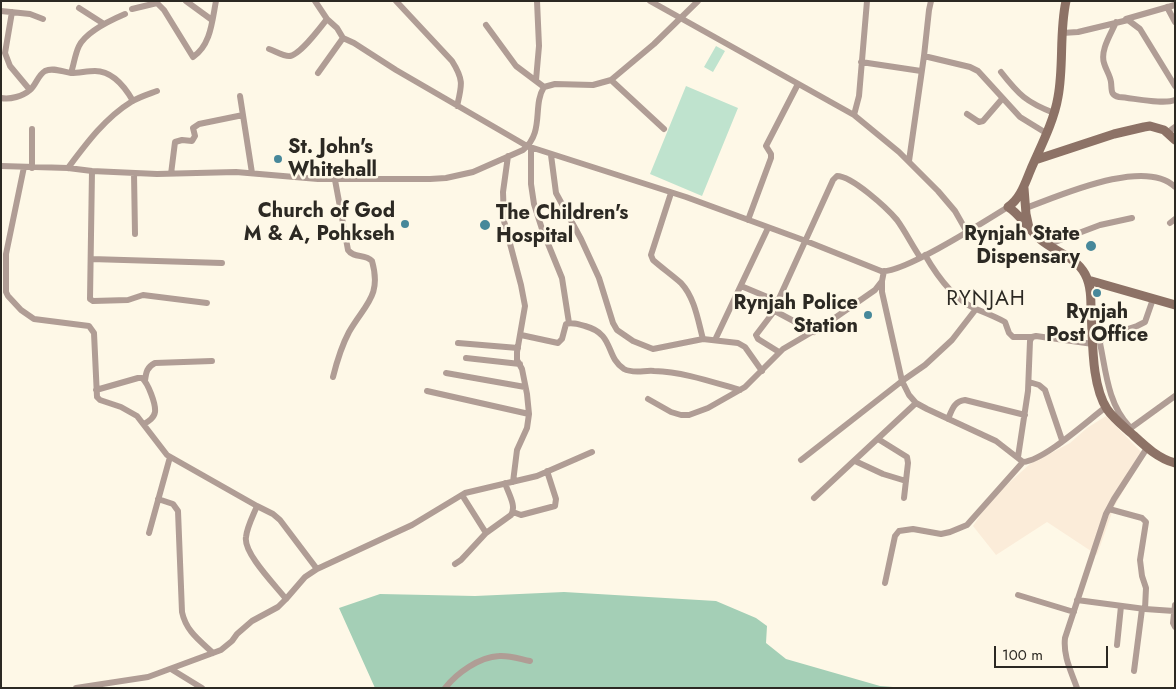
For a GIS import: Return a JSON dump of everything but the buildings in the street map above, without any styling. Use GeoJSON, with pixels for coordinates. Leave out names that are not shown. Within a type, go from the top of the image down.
{"type":"FeatureCollection","features":[{"type":"Feature","properties":{"kind":"street"},"geometry":{"type":"LineString","coordinates":[[186,1],[212,20]]}},
{"type":"Feature","properties":{"kind":"street"},"geometry":{"type":"LineString","coordinates":[[132,9],[157,3],[164,10],[193,57],[201,51],[205,44],[216,1]]}},
{"type":"Feature","properties":{"kind":"street"},"geometry":{"type":"LineString","coordinates":[[315,1],[343,38],[529,147],[671,194],[686,197],[884,271],[900,267],[967,232],[1008,208],[1016,200],[1035,160],[1058,99],[1066,1]]}},
{"type":"Feature","properties":{"kind":"street"},"geometry":{"type":"LineString","coordinates":[[396,1],[452,61],[457,69],[462,85],[457,106]]}},
{"type":"Feature","properties":{"kind":"street"},"geometry":{"type":"LineString","coordinates":[[536,80],[539,46],[537,1]]}},
{"type":"Feature","properties":{"kind":"street"},"geometry":{"type":"LineString","coordinates":[[650,1],[854,114],[909,161],[938,191],[955,211],[967,232]]}},
{"type":"Feature","properties":{"kind":"street"},"geometry":{"type":"LineString","coordinates":[[569,323],[562,278],[542,229],[534,204],[531,184],[529,147],[538,123],[541,92],[544,87],[555,84],[593,85],[611,80],[654,44],[698,1]]}},
{"type":"Feature","properties":{"kind":"street"},"geometry":{"type":"LineString","coordinates":[[854,114],[858,96],[867,1]]}},
{"type":"Feature","properties":{"kind":"street"},"geometry":{"type":"LineString","coordinates":[[909,161],[924,56],[928,10],[931,1]]}},
{"type":"Feature","properties":{"kind":"street"},"geometry":{"type":"LineString","coordinates":[[1062,34],[1086,30],[1175,5]]}},
{"type":"Feature","properties":{"kind":"street"},"geometry":{"type":"LineString","coordinates":[[1167,7],[1175,22]]}},
{"type":"Feature","properties":{"kind":"street"},"geometry":{"type":"LineString","coordinates":[[79,8],[104,24]]}},
{"type":"Feature","properties":{"kind":"street"},"geometry":{"type":"LineString","coordinates":[[1,11],[30,14],[43,19]]}},
{"type":"Feature","properties":{"kind":"street"},"geometry":{"type":"LineString","coordinates":[[12,12],[5,53],[10,66],[30,90]]}},
{"type":"Feature","properties":{"kind":"street"},"geometry":{"type":"LineString","coordinates":[[71,73],[79,45],[104,24],[125,14]]}},
{"type":"Feature","properties":{"kind":"street"},"geometry":{"type":"LineString","coordinates":[[269,49],[286,56],[292,56],[298,52],[327,19]]}},
{"type":"Feature","properties":{"kind":"street"},"geometry":{"type":"LineString","coordinates":[[1124,20],[1133,22],[1140,29],[1175,86]]}},
{"type":"Feature","properties":{"kind":"street"},"geometry":{"type":"LineString","coordinates":[[1116,22],[1103,56],[1110,78],[1112,93],[1119,97],[1161,102],[1175,100]]}},
{"type":"Feature","properties":{"kind":"street"},"geometry":{"type":"LineString","coordinates":[[486,25],[516,66],[544,87]]}},
{"type":"Feature","properties":{"kind":"street"},"geometry":{"type":"LineString","coordinates":[[318,73],[343,38]]}},
{"type":"Feature","properties":{"kind":"street"},"geometry":{"type":"LineString","coordinates":[[924,56],[970,67],[978,72],[1020,118],[1046,133]]}},
{"type":"Feature","properties":{"kind":"street"},"geometry":{"type":"LineString","coordinates":[[861,62],[922,71]]}},
{"type":"Feature","properties":{"kind":"street"},"geometry":{"type":"LineString","coordinates":[[1,98],[8,100],[30,90],[42,73],[46,70],[56,70],[71,73],[95,71],[108,74],[122,84],[133,101]]}},
{"type":"Feature","properties":{"kind":"street"},"geometry":{"type":"LineString","coordinates":[[1001,72],[1023,98],[1037,106],[1054,112]]}},
{"type":"Feature","properties":{"kind":"street"},"geometry":{"type":"LineString","coordinates":[[611,80],[664,129]]}},
{"type":"Feature","properties":{"kind":"street"},"geometry":{"type":"LineString","coordinates":[[748,220],[771,158],[771,154],[766,146],[767,143],[798,84]]}},
{"type":"Feature","properties":{"kind":"street"},"geometry":{"type":"LineString","coordinates":[[68,168],[100,128],[133,101],[157,91]]}},
{"type":"Feature","properties":{"kind":"street"},"geometry":{"type":"LineString","coordinates":[[240,96],[252,173]]}},
{"type":"Feature","properties":{"kind":"street"},"geometry":{"type":"LineString","coordinates":[[967,114],[979,122],[983,121],[1002,99]]}},
{"type":"Feature","properties":{"kind":"street"},"geometry":{"type":"LineString","coordinates":[[171,174],[175,142],[182,140],[192,141],[195,136],[193,128],[199,124],[243,115]]}},
{"type":"Feature","properties":{"kind":"street"},"geometry":{"type":"LineString","coordinates":[[1035,160],[1134,128],[1150,126],[1171,130],[1175,140]]}},
{"type":"Feature","properties":{"kind":"street"},"geometry":{"type":"LineString","coordinates":[[32,129],[32,168]]}},
{"type":"Feature","properties":{"kind":"street"},"geometry":{"type":"LineString","coordinates":[[1,166],[171,174],[222,171],[335,180],[446,178],[473,172],[529,147]]}},
{"type":"Feature","properties":{"kind":"street"},"geometry":{"type":"LineString","coordinates":[[551,154],[556,193],[581,239],[599,278],[612,323],[617,330],[633,342],[652,349],[702,339],[738,343],[745,347],[762,371]]}},
{"type":"Feature","properties":{"kind":"street"},"geometry":{"type":"LineString","coordinates":[[508,156],[504,192],[504,221],[525,306],[518,348],[518,360],[525,386],[529,414],[527,428],[517,450],[513,482]]}},
{"type":"Feature","properties":{"kind":"street"},"geometry":{"type":"LineString","coordinates":[[24,167],[6,254],[4,296],[34,319],[89,326],[94,333],[97,397],[100,400],[128,410],[137,416],[161,450],[170,457],[273,514],[280,520],[317,569]]}},
{"type":"Feature","properties":{"kind":"street"},"geometry":{"type":"LineString","coordinates":[[92,171],[90,299],[128,300],[143,295],[207,303]]}},
{"type":"Feature","properties":{"kind":"street"},"geometry":{"type":"LineString","coordinates":[[134,173],[134,234]]}},
{"type":"Feature","properties":{"kind":"street"},"geometry":{"type":"LineString","coordinates":[[779,352],[758,339],[756,335],[773,310],[806,241],[832,180],[837,176],[848,179],[888,211],[898,221],[922,256],[945,284],[961,300],[1005,322],[1009,333],[1013,337],[1036,336],[1093,344]]}},
{"type":"Feature","properties":{"kind":"street"},"geometry":{"type":"LineString","coordinates":[[1026,208],[1087,186],[1115,179],[1154,177],[1163,179],[1175,188]]}},
{"type":"Feature","properties":{"kind":"street"},"geometry":{"type":"LineString","coordinates":[[332,377],[340,349],[350,330],[373,296],[376,283],[372,260],[366,256],[355,256],[348,250],[335,180]]}},
{"type":"Feature","properties":{"kind":"street"},"geometry":{"type":"LineString","coordinates":[[1024,185],[1030,230]]}},
{"type":"Feature","properties":{"kind":"street"},"geometry":{"type":"LineString","coordinates":[[671,194],[651,255],[685,288],[695,309],[702,339]]}},
{"type":"Feature","properties":{"kind":"street"},"geometry":{"type":"LineString","coordinates":[[1008,208],[1016,212],[1030,230],[1048,245],[1074,261],[1082,269],[1088,280],[1098,387],[1106,407],[1116,419],[1129,429]]}},
{"type":"Feature","properties":{"kind":"street"},"geometry":{"type":"LineString","coordinates":[[1048,245],[1093,228],[1132,218]]}},
{"type":"Feature","properties":{"kind":"street"},"geometry":{"type":"LineString","coordinates":[[715,340],[768,228]]}},
{"type":"Feature","properties":{"kind":"street"},"geometry":{"type":"LineString","coordinates":[[91,259],[222,263]]}},
{"type":"Feature","properties":{"kind":"street"},"geometry":{"type":"LineString","coordinates":[[884,271],[882,292],[902,381],[909,395],[916,403],[996,441],[1020,460],[1028,461],[1044,454],[1106,407]]}},
{"type":"Feature","properties":{"kind":"street"},"geometry":{"type":"LineString","coordinates":[[1088,280],[1175,305]]}},
{"type":"Feature","properties":{"kind":"street"},"geometry":{"type":"LineString","coordinates":[[648,399],[671,412],[689,415],[708,408],[740,390],[762,371],[779,352],[814,332],[875,290],[882,281]]}},
{"type":"Feature","properties":{"kind":"street"},"geometry":{"type":"LineString","coordinates":[[741,286],[777,301]]}},
{"type":"Feature","properties":{"kind":"street"},"geometry":{"type":"LineString","coordinates":[[1153,298],[1146,322],[1103,337],[1100,343],[1112,399],[1118,414],[1147,448],[1158,456],[1175,463]]}},
{"type":"Feature","properties":{"kind":"street"},"geometry":{"type":"LineString","coordinates":[[801,460],[925,365],[952,340],[976,309]]}},
{"type":"Feature","properties":{"kind":"street"},"geometry":{"type":"LineString","coordinates":[[773,310],[814,332]]}},
{"type":"Feature","properties":{"kind":"street"},"geometry":{"type":"LineString","coordinates":[[521,335],[558,343],[562,340],[564,327],[569,323],[594,328],[605,339],[618,364],[629,371],[668,372],[709,380],[740,390]]}},
{"type":"Feature","properties":{"kind":"street"},"geometry":{"type":"LineString","coordinates":[[885,583],[895,536],[899,531],[913,529],[941,534],[967,525],[1020,460],[1029,382],[1029,344],[1032,337]]}},
{"type":"Feature","properties":{"kind":"street"},"geometry":{"type":"LineString","coordinates":[[458,342],[518,348]]}},
{"type":"Feature","properties":{"kind":"street"},"geometry":{"type":"LineString","coordinates":[[466,358],[520,364]]}},
{"type":"Feature","properties":{"kind":"street"},"geometry":{"type":"LineString","coordinates":[[144,424],[153,417],[155,412],[146,381],[146,372],[150,365],[155,363],[212,361]]}},
{"type":"Feature","properties":{"kind":"street"},"geometry":{"type":"LineString","coordinates":[[446,373],[525,386]]}},
{"type":"Feature","properties":{"kind":"street"},"geometry":{"type":"LineString","coordinates":[[96,390],[138,378],[146,381]]}},
{"type":"Feature","properties":{"kind":"street"},"geometry":{"type":"LineString","coordinates":[[1029,382],[1040,385],[1045,390],[1062,440]]}},
{"type":"Feature","properties":{"kind":"street"},"geometry":{"type":"LineString","coordinates":[[426,391],[529,414]]}},
{"type":"Feature","properties":{"kind":"street"},"geometry":{"type":"LineString","coordinates":[[1129,429],[1175,396]]}},
{"type":"Feature","properties":{"kind":"street"},"geometry":{"type":"LineString","coordinates":[[948,419],[954,406],[958,402],[966,400],[1025,414]]}},
{"type":"Feature","properties":{"kind":"street"},"geometry":{"type":"LineString","coordinates":[[1167,401],[1175,404]]}},
{"type":"Feature","properties":{"kind":"street"},"geometry":{"type":"LineString","coordinates":[[814,498],[916,403]]}},
{"type":"Feature","properties":{"kind":"street"},"geometry":{"type":"LineString","coordinates":[[878,439],[907,457],[904,498]]}},
{"type":"Feature","properties":{"kind":"street"},"geometry":{"type":"LineString","coordinates":[[1077,688],[1064,649],[1065,638],[1108,509],[1147,448]]}},
{"type":"Feature","properties":{"kind":"street"},"geometry":{"type":"LineString","coordinates":[[76,688],[148,677],[213,653],[227,646],[252,620],[278,607],[306,577],[317,569],[412,525],[473,490],[513,482],[547,471],[592,452]]}},
{"type":"Feature","properties":{"kind":"street"},"geometry":{"type":"LineString","coordinates":[[149,533],[170,457]]}},
{"type":"Feature","properties":{"kind":"street"},"geometry":{"type":"LineString","coordinates":[[855,460],[883,474],[906,481]]}},
{"type":"Feature","properties":{"kind":"street"},"geometry":{"type":"LineString","coordinates":[[513,512],[521,516],[555,506],[556,500],[547,471]]}},
{"type":"Feature","properties":{"kind":"street"},"geometry":{"type":"LineString","coordinates":[[505,483],[513,512]]}},
{"type":"Feature","properties":{"kind":"street"},"geometry":{"type":"LineString","coordinates":[[462,495],[486,533]]}},
{"type":"Feature","properties":{"kind":"street"},"geometry":{"type":"LineString","coordinates":[[158,499],[174,504],[178,511],[182,612],[184,621],[194,636],[213,653]]}},
{"type":"Feature","properties":{"kind":"street"},"geometry":{"type":"LineString","coordinates":[[257,506],[246,536],[246,546],[286,599]]}},
{"type":"Feature","properties":{"kind":"street"},"geometry":{"type":"LineString","coordinates":[[1108,509],[1142,518],[1146,522],[1140,560],[1146,588],[1134,671]]}},
{"type":"Feature","properties":{"kind":"street"},"geometry":{"type":"LineString","coordinates":[[455,564],[486,533],[513,512]]}},
{"type":"Feature","properties":{"kind":"street"},"geometry":{"type":"LineString","coordinates":[[1018,595],[1074,612]]}},
{"type":"Feature","properties":{"kind":"street"},"geometry":{"type":"LineString","coordinates":[[1077,600],[1143,609],[1174,610]]}},
{"type":"Feature","properties":{"kind":"street"},"geometry":{"type":"LineString","coordinates":[[1175,605],[1173,622],[1175,627]]}},
{"type":"Feature","properties":{"kind":"street"},"geometry":{"type":"LineString","coordinates":[[1117,645],[1122,606]]}},
{"type":"Feature","properties":{"kind":"street"},"geometry":{"type":"LineString","coordinates":[[445,688],[458,676],[485,658],[500,655],[530,661]]}},
{"type":"Feature","properties":{"kind":"street"},"geometry":{"type":"LineString","coordinates":[[171,669],[202,688]]}},
{"type":"Feature","properties":{"kind":"shaded area"},"geometry":{"type":"Polygon","coordinates":[[[1106,416],[1144,455],[1114,507],[1097,555],[1047,522],[996,555],[973,526],[991,499],[1030,464],[1070,443],[1087,428],[1106,416]]]}},
{"type":"Feature","properties":{"kind":"green space"},"geometry":{"type":"Polygon","coordinates":[[[716,46],[725,51],[713,72],[704,67],[716,46]]]}},
{"type":"Feature","properties":{"kind":"green space"},"geometry":{"type":"Polygon","coordinates":[[[686,86],[738,108],[702,196],[650,174],[686,86]]]}},
{"type":"Feature","properties":{"kind":"green space"},"geometry":{"type":"Polygon","coordinates":[[[564,592],[716,601],[756,618],[767,626],[766,643],[786,659],[880,686],[906,688],[375,688],[339,608],[380,594],[475,596],[564,592]]]}},
{"type":"Feature","properties":{"kind":"place","name":"St. John's Whitehall"},"geometry":{"type":"Point","coordinates":[278,159]}},
{"type":"Feature","properties":{"kind":"place","name":"Church of God M & A, Pohkseh"},"geometry":{"type":"Point","coordinates":[405,224]}},
{"type":"Feature","properties":{"kind":"place","name":"The Children's Hospital"},"geometry":{"type":"Point","coordinates":[485,225]}},
{"type":"Feature","properties":{"kind":"place","name":"Rynjah State Dispensary"},"geometry":{"type":"Point","coordinates":[1091,246]}},
{"type":"Feature","properties":{"kind":"place","name":"Rynjah Post Office"},"geometry":{"type":"Point","coordinates":[1097,293]}},
{"type":"Feature","properties":{"kind":"place","name":"Rynjah Police Station"},"geometry":{"type":"Point","coordinates":[868,315]}},
{"type":"Feature","properties":{"kind":"district","name":"RYNJAH"},"geometry":{"type":"Point","coordinates":[986,300]}}]}
